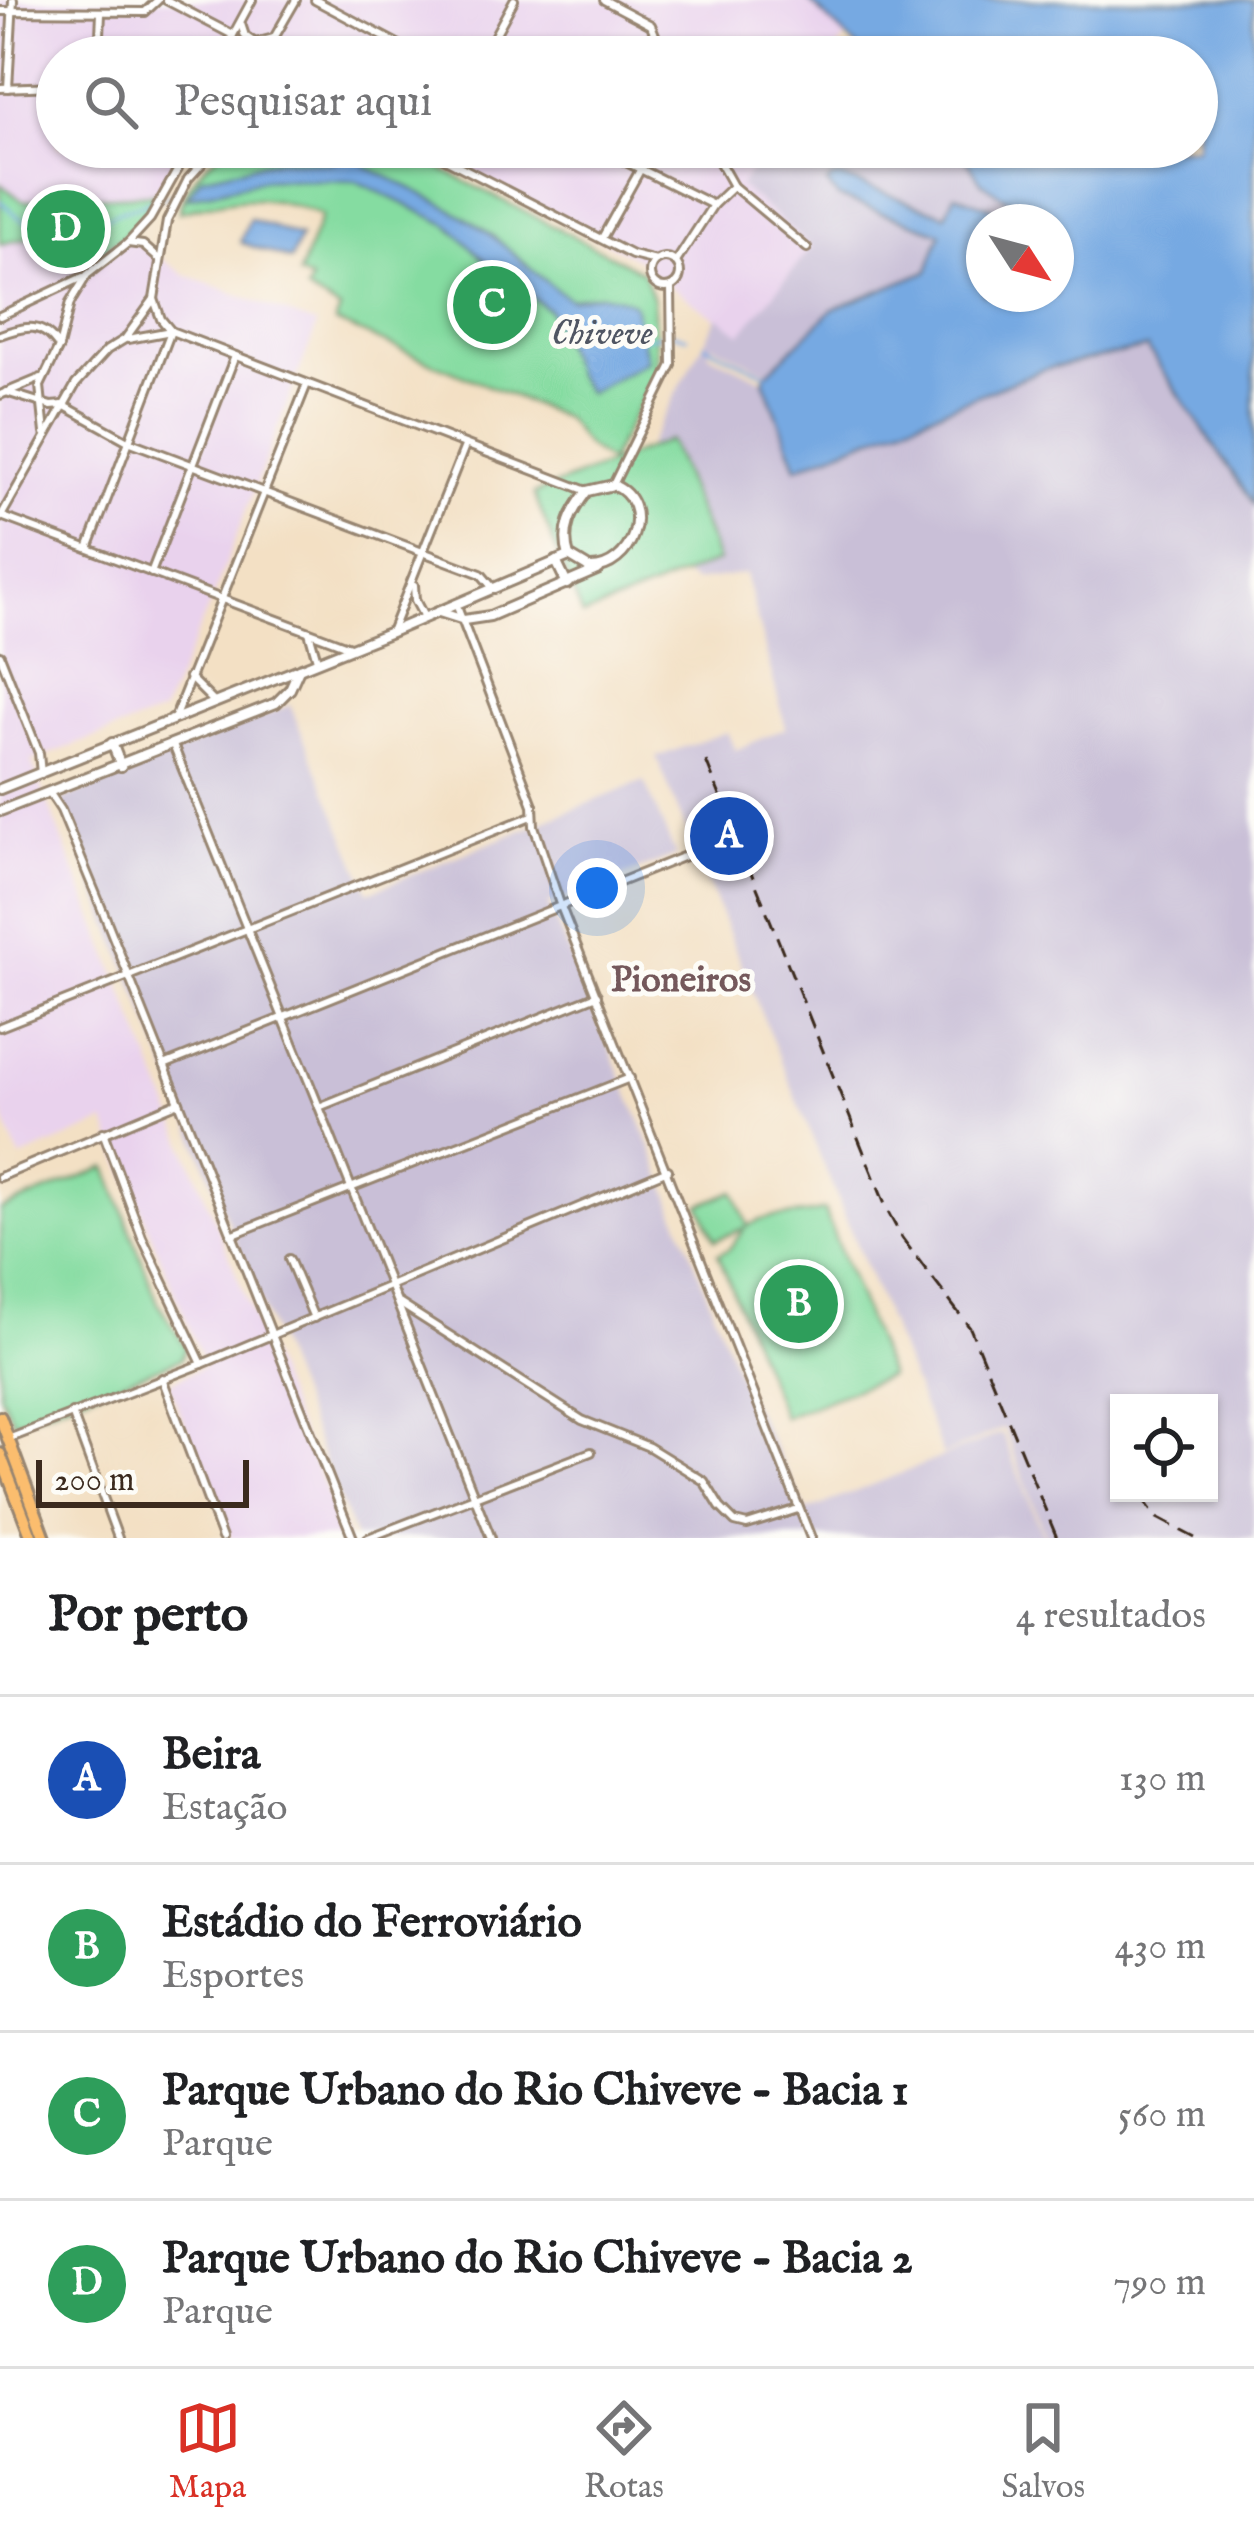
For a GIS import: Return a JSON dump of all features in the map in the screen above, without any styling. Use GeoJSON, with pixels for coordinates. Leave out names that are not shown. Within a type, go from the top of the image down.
{"type":"FeatureCollection","features":[{"type":"Feature","properties":{"kind":"highway"},"geometry":{"type":"LineString","coordinates":[[0,1418],[32,1521],[32,1538]]}},
{"type":"Feature","properties":{"kind":"highway"},"geometry":{"type":"LineString","coordinates":[[0,1454],[3,1469],[45,1538]]}},
{"type":"Feature","properties":{"kind":"street"},"geometry":{"type":"LineString","coordinates":[[13,0],[5,11],[4,88],[36,87]]}},
{"type":"Feature","properties":{"kind":"street"},"geometry":{"type":"LineString","coordinates":[[5,11],[145,12],[162,0],[233,35],[252,0]]}},
{"type":"Feature","properties":{"kind":"street"},"geometry":{"type":"LineString","coordinates":[[275,36],[295,0]]}},
{"type":"Feature","properties":{"kind":"street"},"geometry":{"type":"LineString","coordinates":[[315,0],[383,36]]}},
{"type":"Feature","properties":{"kind":"street"},"geometry":{"type":"LineString","coordinates":[[494,36],[514,0]]}},
{"type":"Feature","properties":{"kind":"street"},"geometry":{"type":"LineString","coordinates":[[604,0],[651,25],[655,36]]}},
{"type":"Feature","properties":{"kind":"street"},"geometry":{"type":"LineString","coordinates":[[100,36],[101,13]]}},
{"type":"Feature","properties":{"kind":"street"},"geometry":{"type":"LineString","coordinates":[[240,22],[247,36]]}},
{"type":"Feature","properties":{"kind":"street"},"geometry":{"type":"LineString","coordinates":[[0,316],[87,275],[128,243],[150,219],[178,168]]}},
{"type":"Feature","properties":{"kind":"street"},"geometry":{"type":"LineString","coordinates":[[197,168],[166,221],[154,299],[125,339],[92,364],[63,405],[0,517],[350,647]]}},
{"type":"Feature","properties":{"kind":"street"},"geometry":{"type":"LineString","coordinates":[[469,168],[632,255],[650,271],[670,308]]}},
{"type":"Feature","properties":{"kind":"street"},"geometry":{"type":"LineString","coordinates":[[636,168],[713,205]]}},
{"type":"Feature","properties":{"kind":"street"},"geometry":{"type":"LineString","coordinates":[[723,168],[733,186],[807,248]]}},
{"type":"Feature","properties":{"kind":"street"},"geometry":{"type":"LineString","coordinates":[[602,238],[640,170]]}},
{"type":"Feature","properties":{"kind":"street"},"geometry":{"type":"LineString","coordinates":[[613,485],[672,365],[671,287],[680,277],[676,262],[713,205],[733,186]]}},
{"type":"Feature","properties":{"kind":"street"},"geometry":{"type":"LineString","coordinates":[[128,243],[143,245],[161,261]]}},
{"type":"Feature","properties":{"kind":"street"},"geometry":{"type":"LineString","coordinates":[[632,255],[656,261]]}},
{"type":"Feature","properties":{"kind":"street"},"geometry":{"type":"LineString","coordinates":[[650,271],[662,258],[676,262]]}},
{"type":"Feature","properties":{"kind":"street"},"geometry":{"type":"LineString","coordinates":[[45,436],[40,386],[59,347],[70,303],[87,275]]}},
{"type":"Feature","properties":{"kind":"street"},"geometry":{"type":"LineString","coordinates":[[661,288],[671,287]]}},
{"type":"Feature","properties":{"kind":"street"},"geometry":{"type":"LineString","coordinates":[[154,299],[171,331],[586,491]]}},
{"type":"Feature","properties":{"kind":"street"},"geometry":{"type":"LineString","coordinates":[[0,335],[40,327],[59,347]]}},
{"type":"Feature","properties":{"kind":"street"},"geometry":{"type":"LineString","coordinates":[[125,339],[171,331]]}},
{"type":"Feature","properties":{"kind":"street"},"geometry":{"type":"LineString","coordinates":[[88,547],[171,331]]}},
{"type":"Feature","properties":{"kind":"street"},"geometry":{"type":"LineString","coordinates":[[151,573],[235,356]]}},
{"type":"Feature","properties":{"kind":"street"},"geometry":{"type":"LineString","coordinates":[[3,393],[44,376]]}},
{"type":"Feature","properties":{"kind":"street"},"geometry":{"type":"LineString","coordinates":[[174,719],[307,383]]}},
{"type":"Feature","properties":{"kind":"street"},"geometry":{"type":"LineString","coordinates":[[3,393],[63,405],[128,441],[481,574],[493,588]]}},
{"type":"Feature","properties":{"kind":"street"},"geometry":{"type":"LineString","coordinates":[[391,632],[466,446]]}},
{"type":"Feature","properties":{"kind":"street"},"geometry":{"type":"LineString","coordinates":[[439,612],[464,620],[490,616],[566,584],[600,568],[625,553],[638,513],[629,494],[613,485],[586,491],[567,525],[569,556],[589,568],[600,568]]}},
{"type":"Feature","properties":{"kind":"street"},"geometry":{"type":"LineString","coordinates":[[0,789],[569,556]]}},
{"type":"Feature","properties":{"kind":"street"},"geometry":{"type":"LineString","coordinates":[[556,561],[566,584]]}},
{"type":"Feature","properties":{"kind":"street"},"geometry":{"type":"LineString","coordinates":[[414,581],[415,600],[425,618]]}},
{"type":"Feature","properties":{"kind":"street"},"geometry":{"type":"LineString","coordinates":[[456,604],[519,765],[560,904],[811,1538]]}},
{"type":"Feature","properties":{"kind":"street"},"geometry":{"type":"LineString","coordinates":[[309,632],[317,660]]}},
{"type":"Feature","properties":{"kind":"street"},"geometry":{"type":"LineString","coordinates":[[0,655],[39,754],[39,783],[54,790],[353,1538]]}},
{"type":"Feature","properties":{"kind":"street"},"geometry":{"type":"LineString","coordinates":[[0,811],[285,696],[299,668]]}},
{"type":"Feature","properties":{"kind":"street"},"geometry":{"type":"LineString","coordinates":[[189,677],[215,704]]}},
{"type":"Feature","properties":{"kind":"street"},"geometry":{"type":"LineString","coordinates":[[228,698],[236,719]]}},
{"type":"Feature","properties":{"kind":"street"},"geometry":{"type":"LineString","coordinates":[[112,743],[121,766]]}},
{"type":"Feature","properties":{"kind":"street"},"geometry":{"type":"LineString","coordinates":[[173,745],[491,1538]]}},
{"type":"Feature","properties":{"kind":"street"},"geometry":{"type":"LineString","coordinates":[[39,754],[61,777],[54,790]]}},
{"type":"Feature","properties":{"kind":"street"},"geometry":{"type":"LineString","coordinates":[[0,1027],[533,815]]}},
{"type":"Feature","properties":{"kind":"street"},"geometry":{"type":"LineString","coordinates":[[164,1065],[685,856]]}},
{"type":"Feature","properties":{"kind":"street"},"geometry":{"type":"LineString","coordinates":[[319,1107],[598,995]]}},
{"type":"Feature","properties":{"kind":"street"},"geometry":{"type":"LineString","coordinates":[[231,1235],[630,1078]]}},
{"type":"Feature","properties":{"kind":"street"},"geometry":{"type":"LineString","coordinates":[[0,1177],[178,1102]]}},
{"type":"Feature","properties":{"kind":"street"},"geometry":{"type":"LineString","coordinates":[[104,1132],[142,1237],[202,1364]]}},
{"type":"Feature","properties":{"kind":"street"},"geometry":{"type":"LineString","coordinates":[[8,1439],[272,1336],[668,1170]]}},
{"type":"Feature","properties":{"kind":"street"},"geometry":{"type":"LineString","coordinates":[[289,1259],[314,1318]]}},
{"type":"Feature","properties":{"kind":"street"},"geometry":{"type":"LineString","coordinates":[[396,1301],[582,1420],[649,1447],[704,1480],[735,1522],[757,1523],[800,1508]]}},
{"type":"Feature","properties":{"kind":"street"},"geometry":{"type":"LineString","coordinates":[[162,1378],[222,1538]]}},
{"type":"Feature","properties":{"kind":"street"},"geometry":{"type":"LineString","coordinates":[[72,1413],[118,1538]]}},
{"type":"Feature","properties":{"kind":"street"},"geometry":{"type":"LineString","coordinates":[[368,1538],[591,1452]]}},
{"type":"Feature","properties":{"kind":"shaded area"},"geometry":{"type":"Polygon","coordinates":[[[0,0],[808,0],[845,36],[36,36],[36,168],[174,168],[155,192],[70,200],[21,200],[0,184],[0,0]]]}},
{"type":"Feature","properties":{"kind":"shaded area"},"geometry":{"type":"Polygon","coordinates":[[[458,168],[752,168],[740,186],[812,247],[741,335],[648,271],[642,261],[458,168]]]}},
{"type":"Feature","properties":{"kind":"shaded area"},"geometry":{"type":"Polygon","coordinates":[[[752,168],[972,168],[981,182],[1014,204],[966,204],[966,236],[928,271],[834,309],[768,372],[712,344],[708,353],[764,380],[797,467],[1044,369],[1147,348],[1254,504],[1254,1538],[1046,1538],[1004,1428],[943,1455],[656,757],[727,732],[735,750],[786,728],[745,574],[694,582],[680,573],[630,479],[718,316],[741,334],[812,247],[740,186],[752,168]]]}},
{"type":"Feature","properties":{"kind":"shaded area"},"geometry":{"type":"Polygon","coordinates":[[[123,233],[184,274],[317,325],[211,602],[162,713],[31,761],[293,1416],[347,1538],[231,1538],[168,1383],[205,1366],[105,1122],[20,1158],[0,1108],[0,244],[32,237],[71,268],[123,233]]]}},
{"type":"Feature","properties":{"kind":"shaded area"},"geometry":{"type":"Polygon","coordinates":[[[290,705],[369,892],[644,781],[676,856],[548,904],[645,1132],[741,1383],[807,1511],[1002,1433],[1044,1538],[355,1538],[60,801],[290,705]]]}},
{"type":"Feature","properties":{"kind":"green space"},"geometry":{"type":"Polygon","coordinates":[[[204,168],[439,168],[643,272],[653,299],[658,369],[609,462],[586,446],[565,418],[335,322],[340,310],[307,291],[311,280],[299,275],[321,216],[284,203],[251,199],[179,212],[204,168]]]}},
{"type":"Feature","properties":{"kind":"green space"},"geometry":{"type":"Polygon","coordinates":[[[0,184],[23,201],[153,194],[144,218],[134,228],[70,268],[32,237],[0,244],[0,184]]]}},
{"type":"Feature","properties":{"kind":"green space"},"geometry":{"type":"Polygon","coordinates":[[[669,440],[718,561],[583,616],[534,494],[669,440]]]}},
{"type":"Feature","properties":{"kind":"green space"},"geometry":{"type":"Polygon","coordinates":[[[107,1167],[158,1303],[186,1347],[181,1359],[14,1422],[0,1394],[0,1210],[107,1167]]]}},
{"type":"Feature","properties":{"kind":"green space"},"geometry":{"type":"Polygon","coordinates":[[[734,1191],[748,1226],[767,1218],[824,1210],[889,1376],[783,1417],[718,1254],[729,1249],[745,1228],[715,1240],[700,1205],[734,1191]]]}},
{"type":"Feature","properties":{"kind":"water"},"geometry":{"type":"Polygon","coordinates":[[[808,0],[1254,0],[1254,504],[1147,348],[1044,369],[797,467],[764,380],[766,374],[833,309],[928,271],[941,233],[838,197],[827,184],[832,178],[946,215],[955,194],[982,204],[966,204],[966,312],[1074,312],[1074,204],[1014,204],[981,182],[972,168],[1218,168],[1218,36],[845,36],[808,0]]]}},
{"type":"Feature","properties":{"kind":"water","name":"Chiveve"},"geometry":{"type":"Polygon","coordinates":[[[240,168],[369,168],[470,220],[570,299],[603,295],[634,304],[647,361],[588,393],[575,375],[549,310],[448,225],[356,181],[265,179],[187,198],[201,177],[240,168]]]}},
{"type":"Feature","properties":{"kind":"water"},"geometry":{"type":"Polygon","coordinates":[[[250,219],[300,237],[291,260],[240,242],[250,219]]]}},
{"type":"Feature","properties":{"kind":"waterway"},"geometry":{"type":"LineString","coordinates":[[0,201],[21,219],[65,237],[177,193]]}},
{"type":"Feature","properties":{"kind":"waterway"},"geometry":{"type":"LineString","coordinates":[[642,338],[674,333],[687,337]]}},
{"type":"Feature","properties":{"kind":"waterway"},"geometry":{"type":"LineString","coordinates":[[705,345],[766,374]]}},
{"type":"Feature","properties":{"kind":"railway"},"geometry":{"type":"LineString","coordinates":[[706,761],[888,1212],[970,1328],[1057,1538]]}},
{"type":"Feature","properties":{"kind":"railway"},"geometry":{"type":"LineString","coordinates":[[1145,1502],[1157,1518],[1195,1538]]}},
{"type":"Feature","properties":{"kind":"place","name":"Parque Urbano do Rio Chiveve - Bacia 2"},"geometry":{"type":"Point","coordinates":[66,229]}},
{"type":"Feature","properties":{"kind":"place","name":"Parque Urbano do Rio Chiveve - Bacia 1"},"geometry":{"type":"Point","coordinates":[492,305]}},
{"type":"Feature","properties":{"kind":"place","name":"Beira"},"geometry":{"type":"Point","coordinates":[729,836]}},
{"type":"Feature","properties":{"kind":"place","name":"Estádio do Ferroviário"},"geometry":{"type":"Point","coordinates":[799,1304]}},
{"type":"Feature","properties":{"kind":"district","name":"Pioneiros"},"geometry":{"type":"Point","coordinates":[681,981]}}]}
